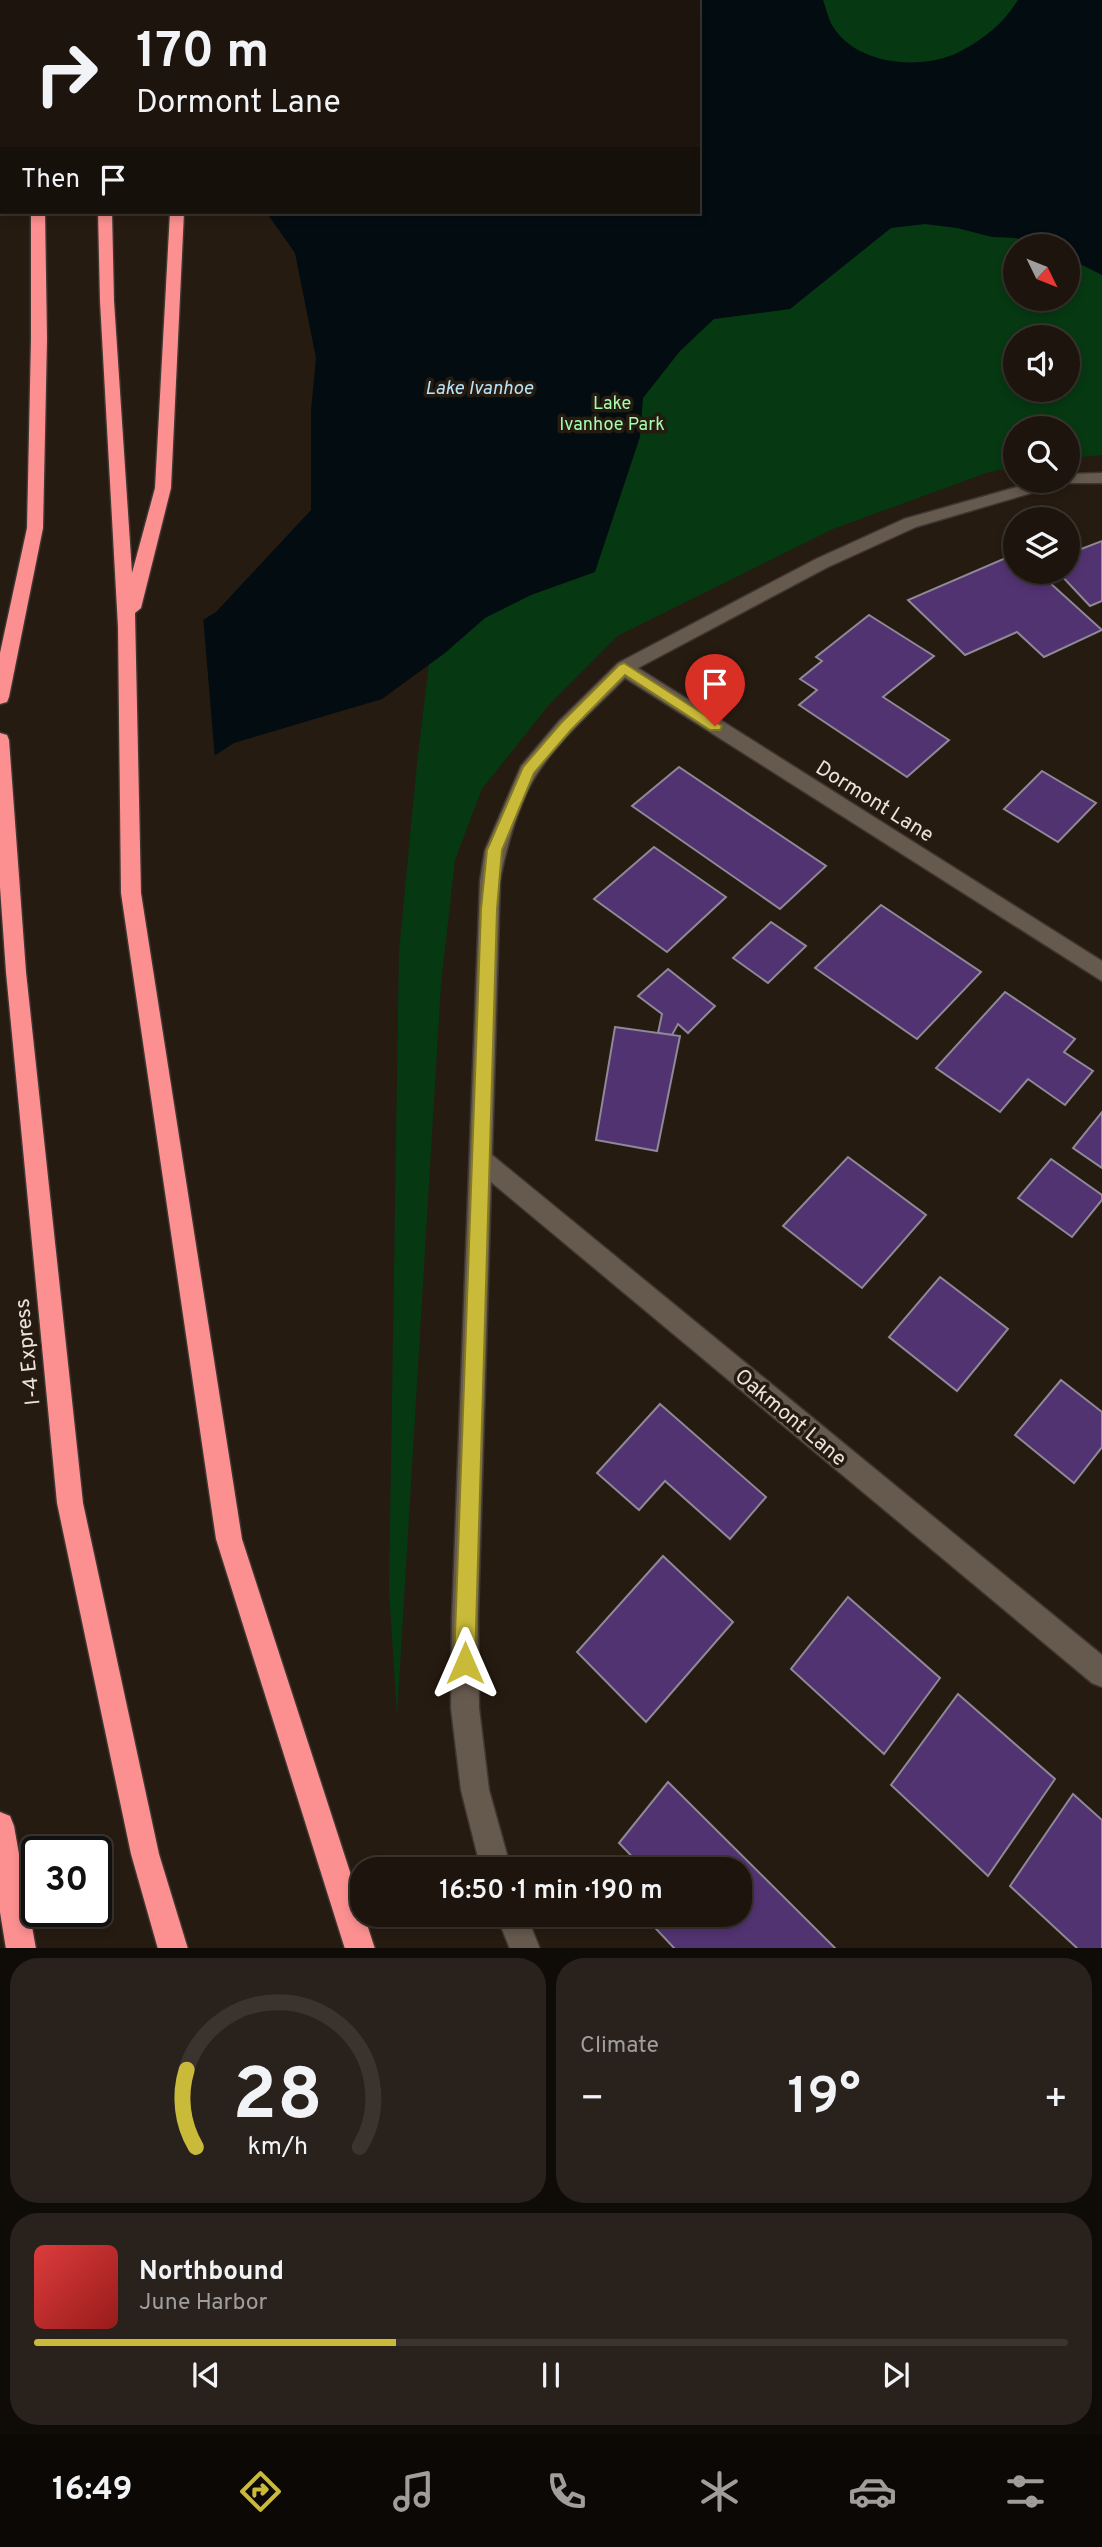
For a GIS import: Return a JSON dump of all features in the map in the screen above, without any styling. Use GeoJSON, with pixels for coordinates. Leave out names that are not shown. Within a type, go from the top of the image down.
{"type":"FeatureCollection","features":[{"type":"Feature","properties":{"kind":"highway"},"geometry":{"type":"LineString","coordinates":[[0,697],[35,527],[39,339],[38,214]]}},
{"type":"Feature","properties":{"kind":"highway"},"geometry":{"type":"LineString","coordinates":[[105,214],[107,300],[127,627],[131,893],[229,1539],[336,1880],[360,1948]]}},
{"type":"Feature","properties":{"kind":"highway"},"geometry":{"type":"LineString","coordinates":[[127,627],[163,488],[177,214]]}},
{"type":"Feature","properties":{"kind":"highway","name":"I-4 Express"},"geometry":{"type":"LineString","coordinates":[[0,740],[16,972],[70,1503],[145,1854],[173,1948]]}},
{"type":"Feature","properties":{"kind":"highway"},"geometry":{"type":"LineString","coordinates":[[0,1826],[21,1948]]}},
{"type":"Feature","properties":{"kind":"street"},"geometry":{"type":"LineString","coordinates":[[1080,479],[1102,478]]}},
{"type":"Feature","properties":{"kind":"street"},"geometry":{"type":"LineString","coordinates":[[493,1857],[475,1790],[465,1708],[465,1618],[490,881],[495,850],[528,771],[566,726],[624,668],[822,563],[910,523],[1016,493]]}},
{"type":"Feature","properties":{"kind":"street","name":"Dormont Lane"},"geometry":{"type":"LineString","coordinates":[[624,668],[1102,972]]}},
{"type":"Feature","properties":{"kind":"street","name":"Oakmont Lane"},"geometry":{"type":"LineString","coordinates":[[481,1160],[1102,1673]]}},
{"type":"Feature","properties":{"kind":"street"},"geometry":{"type":"LineString","coordinates":[[517,1927],[525,1948]]}},
{"type":"Feature","properties":{"kind":"green space","name":"Lake Ivanhoe Park"},"geometry":{"type":"Polygon","coordinates":[[[700,0],[1102,0],[1102,455],[1080,457],[1080,416],[1003,416],[1003,469],[833,529],[617,636],[548,706],[482,789],[455,860],[441,984],[397,1717],[389,1591],[399,951],[417,764],[443,543],[696,214],[700,214],[700,0]]]}},
{"type":"Feature","properties":{"kind":"water","name":"Lake Ivanhoe"},"geometry":{"type":"Polygon","coordinates":[[[700,0],[823,0],[832,25],[856,49],[890,61],[908,62],[944,58],[968,47],[1000,23],[1018,0],[1102,0],[1102,275],[1080,264],[1080,234],[1003,234],[1003,237],[992,237],[957,228],[925,224],[891,228],[790,309],[714,319],[680,351],[643,398],[640,437],[595,572],[531,595],[485,618],[445,653],[382,699],[234,743],[0,897],[0,743],[216,612],[311,510],[311,410],[316,358],[295,253],[267,214],[700,214],[700,0]]]}},
{"type":"Feature","properties":{"kind":"pier"},"geometry":{"type":"Polygon","coordinates":[[[203,616],[215,759],[0,901],[0,739],[203,616]]]}},
{"type":"Feature","properties":{"kind":"building"},"geometry":{"type":"Polygon","coordinates":[[[1102,541],[1102,601],[1090,606],[1069,584],[1080,584],[1080,549],[1102,541]]]}},
{"type":"Feature","properties":{"kind":"building"},"geometry":{"type":"Polygon","coordinates":[[[1003,559],[1003,584],[1051,584],[1102,630],[1044,657],[1017,632],[965,655],[908,600],[1003,559]]]}},
{"type":"Feature","properties":{"kind":"building"},"geometry":{"type":"Polygon","coordinates":[[[869,615],[934,656],[883,697],[949,740],[907,777],[799,705],[817,690],[800,679],[822,661],[816,657],[869,615]]]}},
{"type":"Feature","properties":{"kind":"building"},"geometry":{"type":"Polygon","coordinates":[[[679,767],[826,866],[780,909],[632,806],[679,767]]]}},
{"type":"Feature","properties":{"kind":"building"},"geometry":{"type":"Polygon","coordinates":[[[1042,771],[1096,803],[1058,842],[1004,809],[1042,771]]]}},
{"type":"Feature","properties":{"kind":"building"},"geometry":{"type":"Polygon","coordinates":[[[654,847],[726,897],[667,952],[594,899],[654,847]]]}},
{"type":"Feature","properties":{"kind":"building"},"geometry":{"type":"Polygon","coordinates":[[[881,905],[981,972],[917,1039],[815,968],[881,905]]]}},
{"type":"Feature","properties":{"kind":"building"},"geometry":{"type":"Polygon","coordinates":[[[771,922],[806,946],[768,983],[733,958],[771,922]]]}},
{"type":"Feature","properties":{"kind":"building"},"geometry":{"type":"Polygon","coordinates":[[[668,969],[715,1006],[688,1033],[678,1024],[672,1035],[658,1033],[662,1014],[638,996],[668,969]]]}},
{"type":"Feature","properties":{"kind":"building"},"geometry":{"type":"Polygon","coordinates":[[[1005,992],[1075,1039],[1064,1052],[1093,1071],[1065,1105],[1028,1079],[1000,1112],[936,1068],[1005,992]]]}},
{"type":"Feature","properties":{"kind":"building"},"geometry":{"type":"Polygon","coordinates":[[[615,1027],[680,1036],[657,1151],[596,1140],[615,1027]]]}},
{"type":"Feature","properties":{"kind":"building"},"geometry":{"type":"Polygon","coordinates":[[[1102,1112],[1102,1168],[1073,1148],[1102,1112]]]}},
{"type":"Feature","properties":{"kind":"building"},"geometry":{"type":"Polygon","coordinates":[[[848,1157],[926,1215],[862,1288],[783,1226],[848,1157]]]}},
{"type":"Feature","properties":{"kind":"building"},"geometry":{"type":"Polygon","coordinates":[[[1051,1159],[1102,1195],[1102,1200],[1072,1237],[1018,1198],[1051,1159]]]}},
{"type":"Feature","properties":{"kind":"building"},"geometry":{"type":"Polygon","coordinates":[[[940,1277],[1008,1329],[957,1391],[889,1337],[940,1277]]]}},
{"type":"Feature","properties":{"kind":"building"},"geometry":{"type":"Polygon","coordinates":[[[1061,1380],[1102,1412],[1102,1447],[1074,1483],[1015,1435],[1061,1380]]]}},
{"type":"Feature","properties":{"kind":"building"},"geometry":{"type":"Polygon","coordinates":[[[660,1404],[766,1497],[730,1539],[665,1481],[639,1510],[597,1473],[660,1404]]]}},
{"type":"Feature","properties":{"kind":"building"},"geometry":{"type":"Polygon","coordinates":[[[663,1556],[733,1622],[646,1722],[577,1652],[663,1556]]]}},
{"type":"Feature","properties":{"kind":"building"},"geometry":{"type":"Polygon","coordinates":[[[848,1597],[940,1678],[884,1754],[791,1669],[848,1597]]]}},
{"type":"Feature","properties":{"kind":"building"},"geometry":{"type":"Polygon","coordinates":[[[958,1694],[1055,1779],[988,1876],[891,1785],[958,1694]]]}},
{"type":"Feature","properties":{"kind":"building"},"geometry":{"type":"Polygon","coordinates":[[[668,1782],[743,1857],[632,1857],[619,1843],[668,1782]]]}},
{"type":"Feature","properties":{"kind":"building"},"geometry":{"type":"Polygon","coordinates":[[[1073,1794],[1102,1820],[1102,1948],[1077,1948],[1010,1886],[1073,1794]]]}},
{"type":"Feature","properties":{"kind":"building"},"geometry":{"type":"Polygon","coordinates":[[[752,1866],[835,1948],[674,1948],[654,1927],[752,1927],[752,1866]]]}},
{"type":"Feature","properties":{"kind":"route"},"geometry":{"type":"LineString","coordinates":[[465,1663],[490,881],[495,850],[515,795],[528,771],[546,747],[624,668],[715,726]]}}]}
